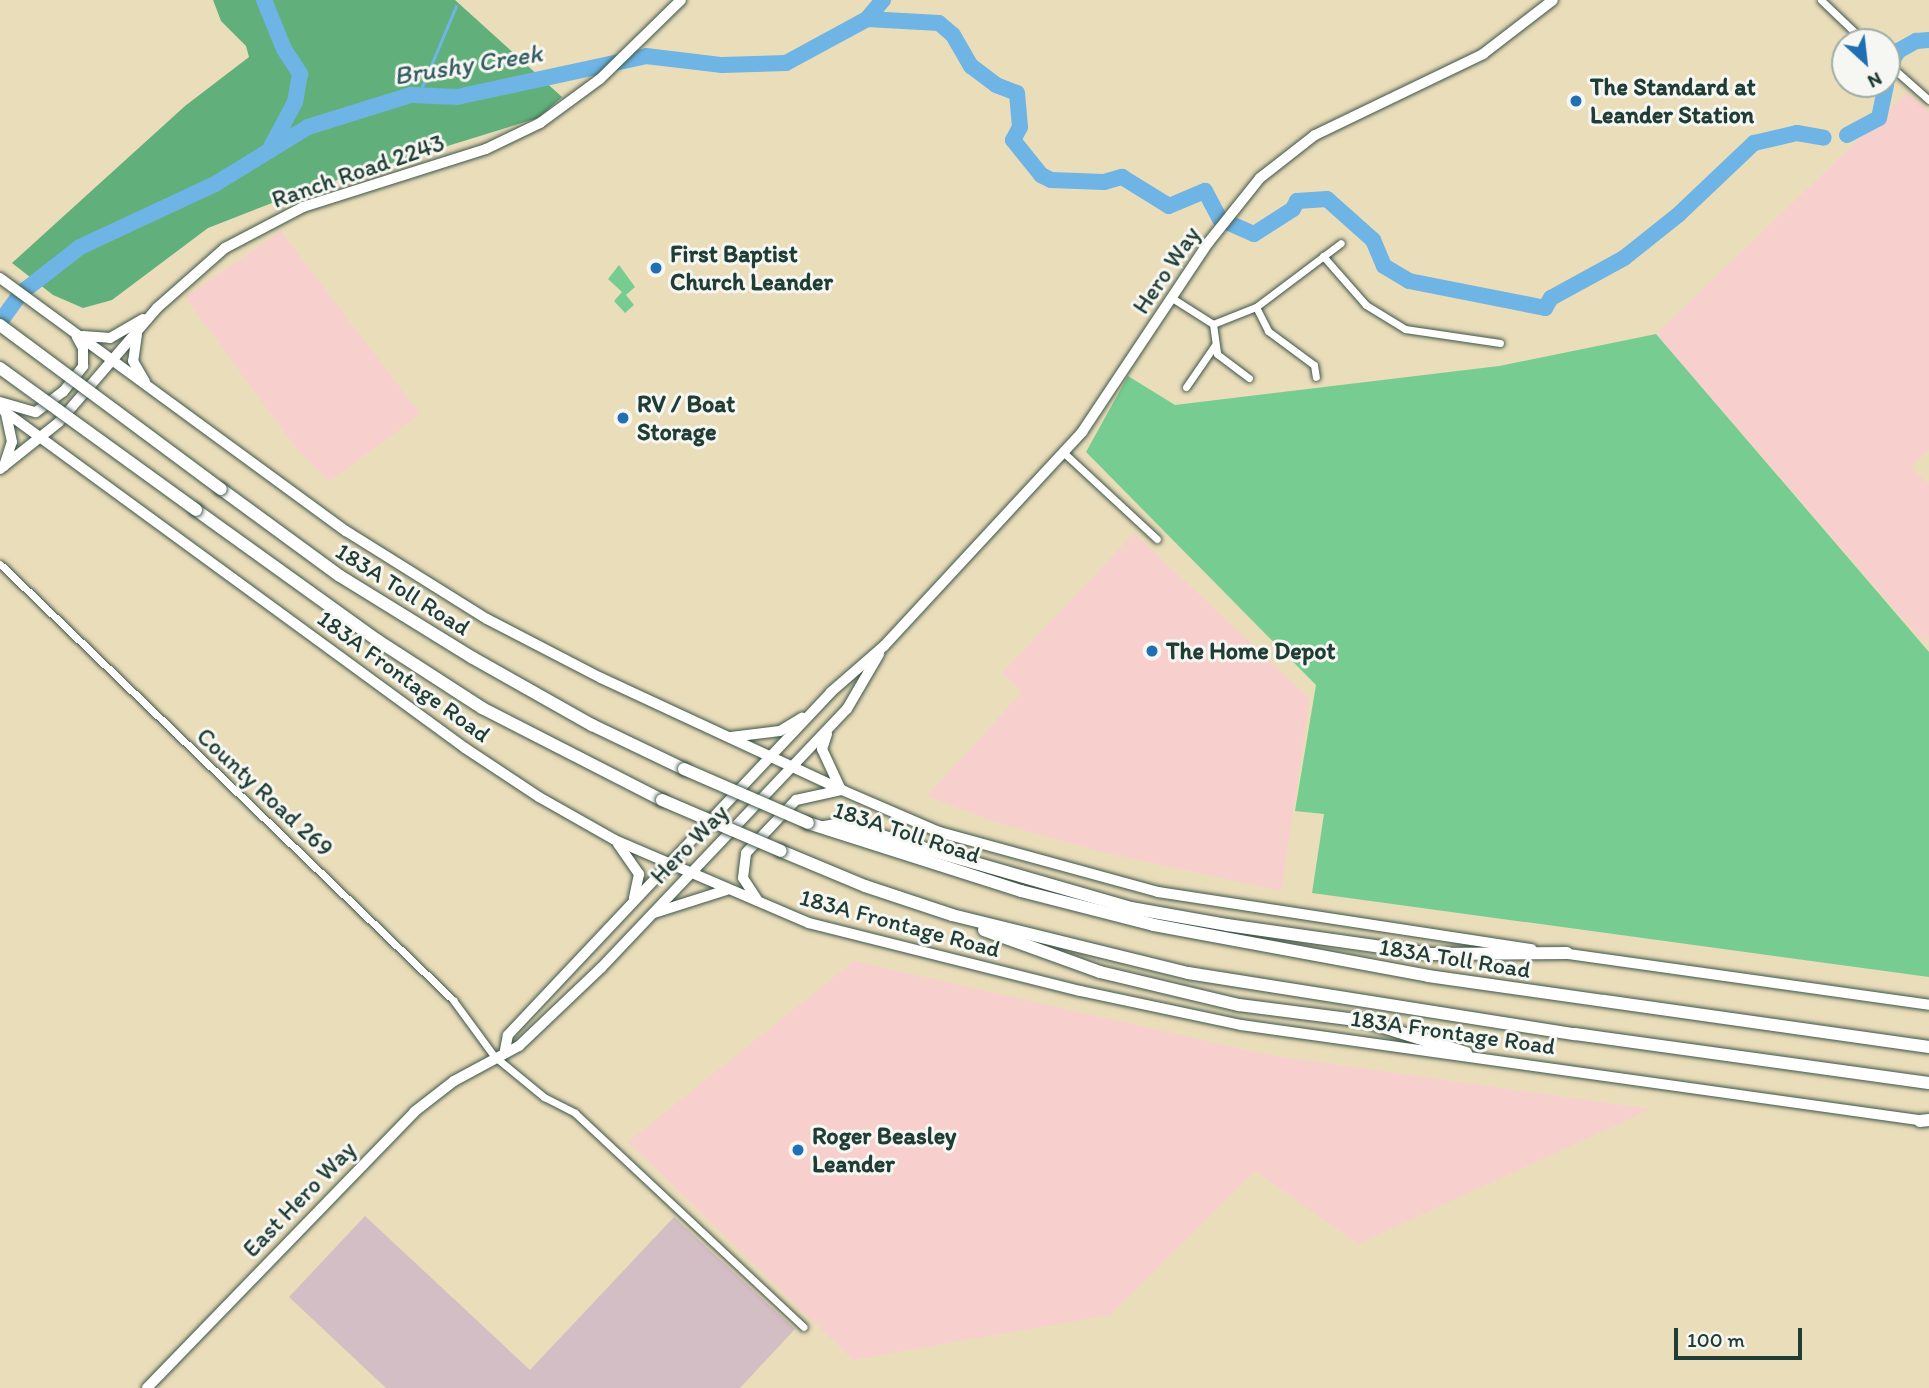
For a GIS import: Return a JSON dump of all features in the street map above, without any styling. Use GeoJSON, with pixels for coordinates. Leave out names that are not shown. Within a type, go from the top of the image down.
{"type":"FeatureCollection","features":[{"type":"Feature","properties":{"kind":"highway","name":"183A Toll Road"},"geometry":{"type":"LineString","coordinates":[[0,325],[340,576],[473,658],[592,725],[684,769],[808,823],[825,827],[836,835],[1021,891],[1167,928],[1428,976],[1929,1047]]}},
{"type":"Feature","properties":{"kind":"highway"},"geometry":{"type":"LineString","coordinates":[[0,368],[377,640],[482,708],[662,800],[865,887],[952,915],[1188,973],[1574,1034],[1929,1083]]}},
{"type":"Feature","properties":{"kind":"highway"},"geometry":{"type":"LineString","coordinates":[[825,827],[840,824],[1130,908],[1227,925],[1431,954],[1567,954]]}},
{"type":"Feature","properties":{"kind":"highway"},"geometry":{"type":"LineString","coordinates":[[952,915],[1021,946],[1101,972],[1239,1004],[1364,1021],[1466,1054]]}},
{"type":"Feature","properties":{"kind":"main road","name":"Ranch Road 2243"},"geometry":{"type":"LineString","coordinates":[[2,468],[39,438],[112,361],[154,311],[209,260],[276,219],[504,141],[565,107],[600,79],[681,0]]}},
{"type":"Feature","properties":{"kind":"main road","name":"Hero Way"},"geometry":{"type":"LineString","coordinates":[[505,1050],[508,1035],[831,692],[884,646],[1063,452],[1109,395],[1216,233],[1260,178],[1315,135],[1459,68],[1508,37],[1553,0]]}},
{"type":"Feature","properties":{"kind":"main road"},"geometry":{"type":"LineString","coordinates":[[0,278],[346,531],[487,619],[770,758],[939,832],[1158,892],[1929,1005]]}},
{"type":"Feature","properties":{"kind":"main road"},"geometry":{"type":"LineString","coordinates":[[73,331],[93,340],[110,338],[154,311]]}},
{"type":"Feature","properties":{"kind":"main road"},"geometry":{"type":"LineString","coordinates":[[138,329],[133,361],[155,393]]}},
{"type":"Feature","properties":{"kind":"main road"},"geometry":{"type":"LineString","coordinates":[[2,468],[12,442],[3,408],[36,412],[63,392],[83,366],[83,348],[73,331]]}},
{"type":"Feature","properties":{"kind":"main road","name":"183A Frontage Road"},"geometry":{"type":"LineString","coordinates":[[3,408],[39,438],[465,748],[615,840],[809,923],[1080,991],[1241,1025],[1466,1054],[1926,1121]]}},
{"type":"Feature","properties":{"kind":"main road","name":"Hero Way"},"geometry":{"type":"LineString","coordinates":[[495,1056],[519,1046],[549,1020],[831,726],[847,709],[884,646]]}},
{"type":"Feature","properties":{"kind":"main road"},"geometry":{"type":"LineString","coordinates":[[726,737],[779,732],[831,692]]}},
{"type":"Feature","properties":{"kind":"main road"},"geometry":{"type":"LineString","coordinates":[[831,726],[822,749],[842,790]]}},
{"type":"Feature","properties":{"kind":"main road"},"geometry":{"type":"LineString","coordinates":[[760,903],[743,878],[746,853],[790,804],[809,794],[842,790]]}},
{"type":"Feature","properties":{"kind":"main road"},"geometry":{"type":"LineString","coordinates":[[615,840],[639,874],[639,888],[631,905]]}},
{"type":"Feature","properties":{"kind":"main road"},"geometry":{"type":"LineString","coordinates":[[650,915],[727,890]]}},
{"type":"Feature","properties":{"kind":"main road","name":"East Hero Way"},"geometry":{"type":"LineString","coordinates":[[147,1388],[414,1112],[495,1056]]}},
{"type":"Feature","properties":{"kind":"street"},"geometry":{"type":"LineString","coordinates":[[1821,0],[1850,28]]}},
{"type":"Feature","properties":{"kind":"street"},"geometry":{"type":"LineString","coordinates":[[1901,76],[1929,100]]}},
{"type":"Feature","properties":{"kind":"street"},"geometry":{"type":"LineString","coordinates":[[1213,324],[1256,307],[1341,243]]}},
{"type":"Feature","properties":{"kind":"street"},"geometry":{"type":"LineString","coordinates":[[1323,256],[1366,305],[1405,329],[1500,342]]}},
{"type":"Feature","properties":{"kind":"street"},"geometry":{"type":"LineString","coordinates":[[1172,298],[1213,324]]}},
{"type":"Feature","properties":{"kind":"street"},"geometry":{"type":"LineString","coordinates":[[1256,307],[1268,331],[1314,365],[1316,377]]}},
{"type":"Feature","properties":{"kind":"street"},"geometry":{"type":"LineString","coordinates":[[1213,324],[1217,354],[1249,378]]}},
{"type":"Feature","properties":{"kind":"street"},"geometry":{"type":"LineString","coordinates":[[1186,387],[1215,345]]}},
{"type":"Feature","properties":{"kind":"street"},"geometry":{"type":"LineString","coordinates":[[1063,452],[1157,539]]}},
{"type":"Feature","properties":{"kind":"street","name":"County Road 269"},"geometry":{"type":"LineString","coordinates":[[0,564],[453,1000],[495,1056],[544,1097],[575,1113],[804,1327]]}},
{"type":"Feature","properties":{"kind":"shaded area"},"geometry":{"type":"Polygon","coordinates":[[[1907,93],[1929,111],[1929,449],[1911,468],[1929,484],[1929,636],[1923,642],[1656,334],[1907,93]]]}},
{"type":"Feature","properties":{"kind":"shaded area"},"geometry":{"type":"Polygon","coordinates":[[[281,231],[420,414],[329,482],[293,444],[185,297],[281,231]]]}},
{"type":"Feature","properties":{"kind":"shaded area","name":"The Home Depot"},"geometry":{"type":"Polygon","coordinates":[[[1134,533],[1310,699],[1281,891],[1102,852],[995,822],[927,796],[1022,692],[1002,673],[1134,533]]]}},
{"type":"Feature","properties":{"kind":"shaded area"},"geometry":{"type":"Polygon","coordinates":[[[854,961],[1269,1055],[1651,1109],[1358,1244],[1255,1171],[1110,1315],[853,1360],[628,1142],[854,961]]]}},
{"type":"Feature","properties":{"kind":"shaded area"},"geometry":{"type":"Polygon","coordinates":[[[365,1216],[530,1370],[674,1217],[795,1329],[740,1388],[386,1388],[289,1297],[365,1216]]]}},
{"type":"Feature","properties":{"kind":"green space"},"geometry":{"type":"Polygon","coordinates":[[[213,0],[455,0],[562,97],[538,118],[308,189],[208,228],[112,300],[83,308],[53,295],[12,263],[185,106],[249,57],[246,46],[221,21],[213,0]]]}},
{"type":"Feature","properties":{"kind":"green space"},"geometry":{"type":"Polygon","coordinates":[[[619,265],[635,287],[626,295],[634,305],[625,313],[614,301],[622,292],[608,279],[619,265]]]}},
{"type":"Feature","properties":{"kind":"green space"},"geometry":{"type":"Polygon","coordinates":[[[1656,334],[1929,652],[1929,977],[1312,893],[1324,814],[1295,811],[1316,685],[1086,452],[1128,376],[1175,405],[1499,366],[1656,334]]]}},
{"type":"Feature","properties":{"kind":"waterway"},"geometry":{"type":"LineString","coordinates":[[264,0],[284,49],[300,74],[295,102],[271,147]]}},
{"type":"Feature","properties":{"kind":"waterway","name":"Brushy Creek"},"geometry":{"type":"LineString","coordinates":[[0,322],[21,293],[80,247],[215,184],[308,127],[411,95],[457,97],[646,56],[722,65],[786,63],[867,19],[883,0]]}},
{"type":"Feature","properties":{"kind":"waterway"},"geometry":{"type":"LineString","coordinates":[[419,94],[456,6]]}},
{"type":"Feature","properties":{"kind":"waterway"},"geometry":{"type":"LineString","coordinates":[[867,19],[939,23],[953,35],[971,66],[996,85],[1017,93],[1020,127],[1013,140],[1041,175],[1051,180],[1104,182],[1122,177],[1169,206],[1205,191],[1220,219],[1254,234],[1293,209],[1297,201],[1327,199],[1373,240],[1384,266],[1409,281],[1545,308],[1551,298],[1624,258],[1678,215],[1754,143],[1797,133],[1824,138]]}},
{"type":"Feature","properties":{"kind":"waterway"},"geometry":{"type":"LineString","coordinates":[[1901,49],[1916,41],[1929,40]]}},
{"type":"Feature","properties":{"kind":"waterway"},"geometry":{"type":"LineString","coordinates":[[1847,135],[1879,118],[1883,98]]}},
{"type":"Feature","properties":{"kind":"place","name":"The Standard at Leander Station"},"geometry":{"type":"Point","coordinates":[1576,101]}},
{"type":"Feature","properties":{"kind":"place","name":"First Baptist Church Leander"},"geometry":{"type":"Point","coordinates":[656,268]}},
{"type":"Feature","properties":{"kind":"place","name":"RV / Boat Storage"},"geometry":{"type":"Point","coordinates":[623,418]}},
{"type":"Feature","properties":{"kind":"place","name":"The Home Depot"},"geometry":{"type":"Point","coordinates":[1152,651]}},
{"type":"Feature","properties":{"kind":"place","name":"Roger Beasley Leander"},"geometry":{"type":"Point","coordinates":[798,1150]}}]}
